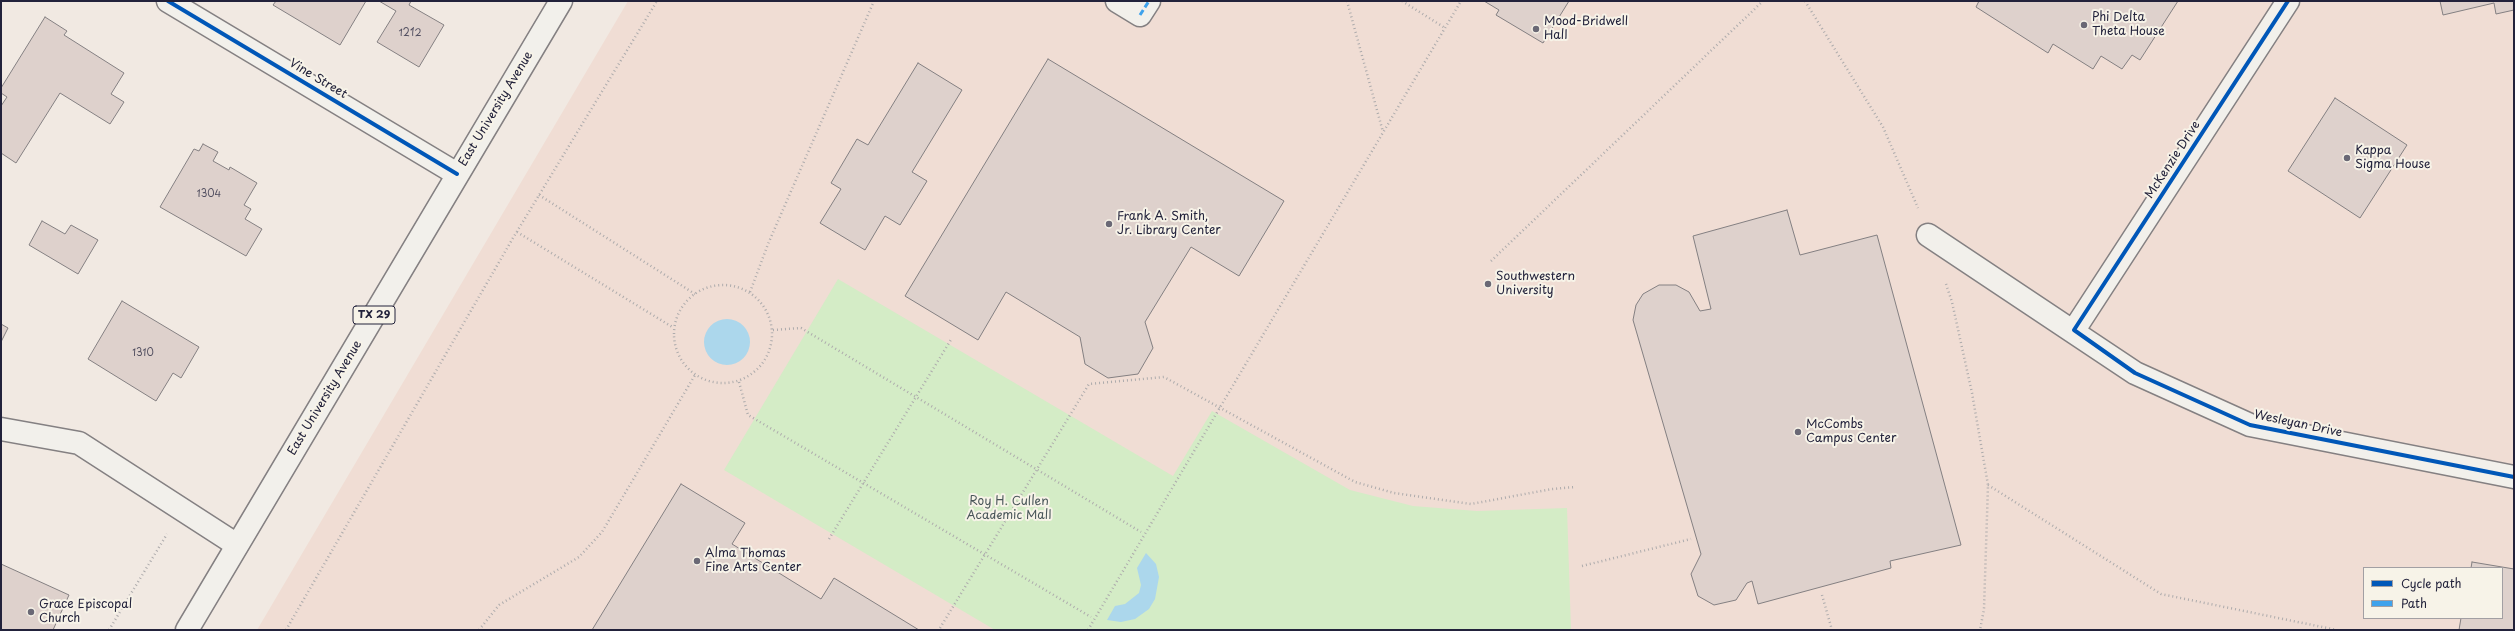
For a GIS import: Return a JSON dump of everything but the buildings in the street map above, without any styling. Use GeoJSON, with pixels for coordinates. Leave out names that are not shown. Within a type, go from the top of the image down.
{"type":"FeatureCollection","features":[{"type":"Feature","properties":{"kind":"street","name":"Vine Street"},"geometry":{"type":"LineString","coordinates":[[168,1],[457,174]]}},
{"type":"Feature","properties":{"kind":"street","name":"East University Avenue"},"geometry":{"type":"LineString","coordinates":[[187,630],[561,1]]}},
{"type":"Feature","properties":{"kind":"street"},"geometry":{"type":"LineString","coordinates":[[1117,1],[1145,8]]}},
{"type":"Feature","properties":{"kind":"street","name":"McKenzie Drive"},"geometry":{"type":"LineString","coordinates":[[2074,330],[2288,1]]}},
{"type":"Feature","properties":{"kind":"street","name":"Wesleyan Drive"},"geometry":{"type":"LineString","coordinates":[[1928,235],[2074,330],[2135,373],[2250,425],[2514,477]]}},
{"type":"Feature","properties":{"kind":"street"},"geometry":{"type":"LineString","coordinates":[[1,429],[79,443],[237,546]]}},
{"type":"Feature","properties":{"kind":"path"},"geometry":{"type":"LineString","coordinates":[[286,630],[517,232],[657,1]]}},
{"type":"Feature","properties":{"kind":"path"},"geometry":{"type":"LineString","coordinates":[[750,292],[780,216],[874,1]]}},
{"type":"Feature","properties":{"kind":"path"},"geometry":{"type":"LineString","coordinates":[[1346,1],[1383,132]]}},
{"type":"Feature","properties":{"kind":"path"},"geometry":{"type":"LineString","coordinates":[[1402,1],[1445,28]]}},
{"type":"Feature","properties":{"kind":"path"},"geometry":{"type":"LineString","coordinates":[[1088,630],[1461,1]]}},
{"type":"Feature","properties":{"kind":"path"},"geometry":{"type":"LineString","coordinates":[[1492,261],[1763,1]]}},
{"type":"Feature","properties":{"kind":"path"},"geometry":{"type":"LineString","coordinates":[[1805,1],[1883,127],[1928,235]]}},
{"type":"Feature","properties":{"kind":"path"},"geometry":{"type":"LineString","coordinates":[[539,196],[695,294]]}},
{"type":"Feature","properties":{"kind":"path"},"geometry":{"type":"LineString","coordinates":[[517,232],[674,328]]}},
{"type":"Feature","properties":{"kind":"path"},"geometry":{"type":"LineString","coordinates":[[1944,280],[1952,302],[1972,393],[1988,485],[1984,608],[1980,630]]}},
{"type":"Feature","properties":{"kind":"path"},"geometry":{"type":"LineString","coordinates":[[714,285],[732,285],[750,292],[765,307],[773,330],[771,349],[758,371],[739,382],[721,384],[695,376],[680,360],[675,345],[674,328],[678,315],[685,303],[695,294],[714,285]]}},
{"type":"Feature","properties":{"kind":"path"},"geometry":{"type":"LineString","coordinates":[[773,330],[801,328],[1141,532]]}},
{"type":"Feature","properties":{"kind":"path"},"geometry":{"type":"LineString","coordinates":[[829,539],[952,338]]}},
{"type":"Feature","properties":{"kind":"path"},"geometry":{"type":"LineString","coordinates":[[480,630],[499,605],[579,558],[602,532],[695,376]]}},
{"type":"Feature","properties":{"kind":"path"},"geometry":{"type":"LineString","coordinates":[[940,628],[1089,384],[1164,377],[1355,482],[1394,493],[1471,504],[1576,486]]}},
{"type":"Feature","properties":{"kind":"path"},"geometry":{"type":"LineString","coordinates":[[739,382],[748,415],[1091,617]]}},
{"type":"Feature","properties":{"kind":"path"},"geometry":{"type":"LineString","coordinates":[[1988,485],[2161,594],[2337,630]]}},
{"type":"Feature","properties":{"kind":"path"},"geometry":{"type":"LineString","coordinates":[[109,630],[169,530]]}},
{"type":"Feature","properties":{"kind":"path"},"geometry":{"type":"LineString","coordinates":[[1582,566],[1691,539]]}},
{"type":"Feature","properties":{"kind":"path"},"geometry":{"type":"LineString","coordinates":[[1822,595],[1832,630]]}},
{"type":"Feature","properties":{"kind":"shaded area","name":"Southwestern University"},"geometry":{"type":"Polygon","coordinates":[[[628,1],[2514,1],[2514,630],[257,630],[628,1]]]}},
{"type":"Feature","properties":{"kind":"green space","name":"Roy H. Cullen Academic Mall"},"geometry":{"type":"Polygon","coordinates":[[[838,279],[1173,476],[1212,411],[1350,490],[1413,506],[1477,511],[1567,508],[1571,630],[995,630],[724,470],[838,279]]]}},
{"type":"Feature","properties":{"kind":"water"},"geometry":{"type":"Polygon","coordinates":[[[723,319],[731,319],[740,323],[746,329],[750,342],[746,355],[740,361],[731,365],[723,365],[714,361],[708,355],[704,346],[704,338],[708,329],[714,323],[723,319]]]}},
{"type":"Feature","properties":{"kind":"water"},"geometry":{"type":"Polygon","coordinates":[[[1146,553],[1156,564],[1159,577],[1155,599],[1149,609],[1135,619],[1121,622],[1107,620],[1115,606],[1125,604],[1139,593],[1141,585],[1137,568],[1146,553]]]}},
{"type":"Feature","properties":{"kind":"marked path"},"geometry":{"type":"LineString","coordinates":[[1140,15],[1149,1]]}},
{"type":"Feature","properties":{"kind":"cycle path"},"geometry":{"type":"LineString","coordinates":[[168,1],[457,174]]}},
{"type":"Feature","properties":{"kind":"cycle path"},"geometry":{"type":"LineString","coordinates":[[2288,1],[2074,330],[2135,373],[2250,425],[2514,477]]}},
{"type":"Feature","properties":{"kind":"place","name":"Phi Delta Theta House"},"geometry":{"type":"Point","coordinates":[2084,25]}},
{"type":"Feature","properties":{"kind":"place","name":"Mood-Bridwell Hall"},"geometry":{"type":"Point","coordinates":[1536,29]}},
{"type":"Feature","properties":{"kind":"place","name":"Kappa Sigma House"},"geometry":{"type":"Point","coordinates":[2347,158]}},
{"type":"Feature","properties":{"kind":"place","name":"Frank A. Smith, Jr. Library Center"},"geometry":{"type":"Point","coordinates":[1109,224]}},
{"type":"Feature","properties":{"kind":"place","name":"Southwestern University"},"geometry":{"type":"Point","coordinates":[1488,284]}},
{"type":"Feature","properties":{"kind":"place","name":"McCombs Campus Center"},"geometry":{"type":"Point","coordinates":[1798,432]}},
{"type":"Feature","properties":{"kind":"place","name":"Alma Thomas Fine Arts Center"},"geometry":{"type":"Point","coordinates":[697,561]}},
{"type":"Feature","properties":{"kind":"place","name":"Grace Episcopal Church"},"geometry":{"type":"Point","coordinates":[31,612]}}]}
